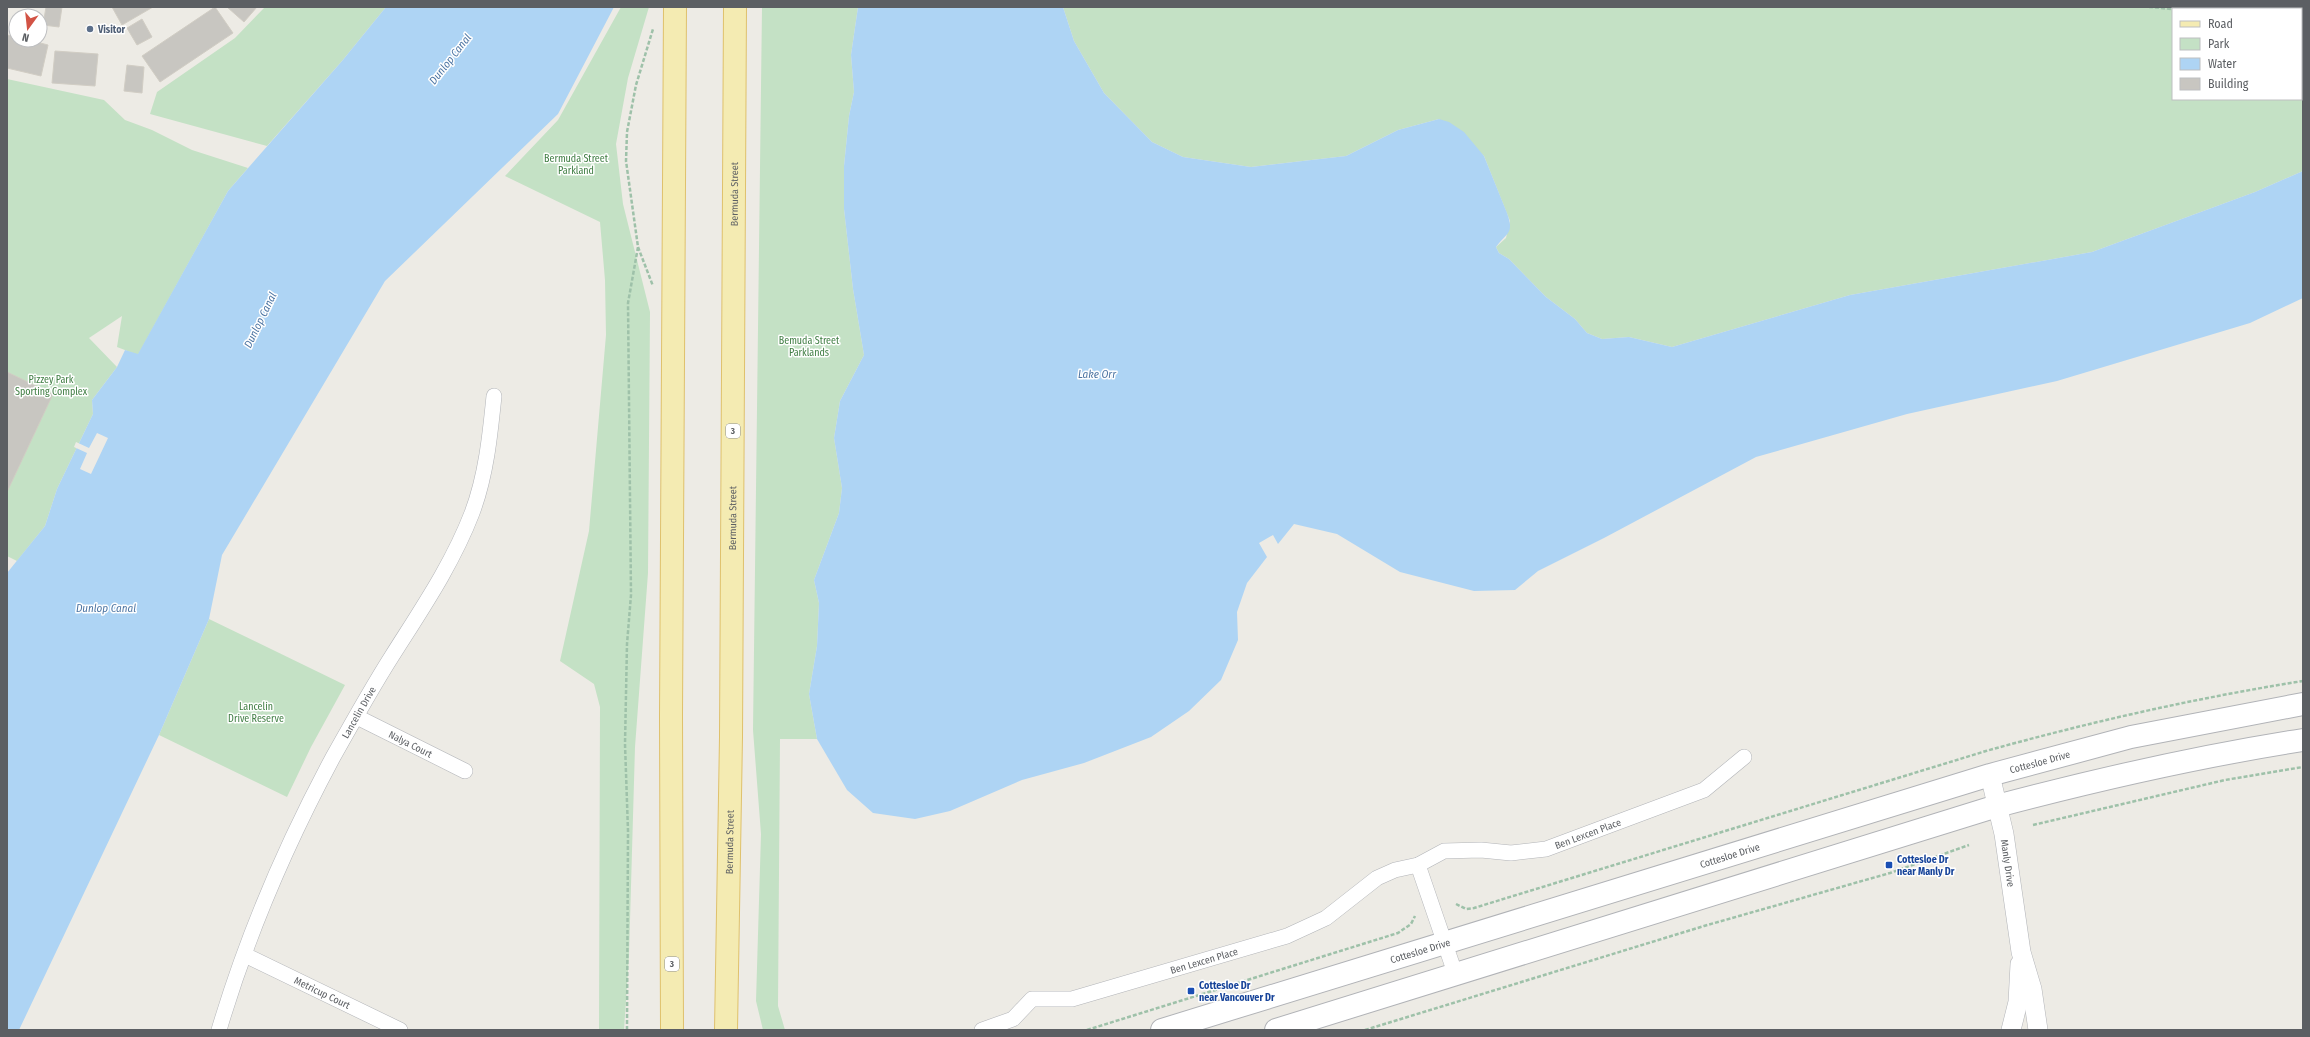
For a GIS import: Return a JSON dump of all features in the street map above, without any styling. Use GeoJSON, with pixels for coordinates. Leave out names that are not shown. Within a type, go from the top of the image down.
{"type":"FeatureCollection","features":[{"type":"Feature","properties":{"kind":"main road","name":"3"},"geometry":{"type":"LineString","coordinates":[[672,1030],[671,716],[675,7]]}},
{"type":"Feature","properties":{"kind":"main road","name":"Bermuda Street"},"geometry":{"type":"LineString","coordinates":[[726,1030],[731,737],[735,7]]}},
{"type":"Feature","properties":{"kind":"main road","name":"Cottesloe Drive"},"geometry":{"type":"LineString","coordinates":[[1162,1030],[1199,1024],[1445,942],[1990,775],[2131,737],[2303,704]]}},
{"type":"Feature","properties":{"kind":"main road"},"geometry":{"type":"LineString","coordinates":[[1276,1030],[1455,973],[1997,806],[2094,780],[2195,758],[2303,740]]}},
{"type":"Feature","properties":{"kind":"street","name":"Lancelin Drive"},"geometry":{"type":"LineString","coordinates":[[219,1030],[245,955],[314,795],[379,677],[443,577],[459,545],[483,476],[494,396]]}},
{"type":"Feature","properties":{"kind":"street","name":"Nalya Court"},"geometry":{"type":"LineString","coordinates":[[357,717],[465,771]]}},
{"type":"Feature","properties":{"kind":"street","name":"Ben Lexcen Place"},"geometry":{"type":"LineString","coordinates":[[982,1030],[1013,1019],[1032,999],[1072,1000],[1287,936],[1326,918],[1377,878],[1394,870],[1418,865],[1444,851],[1481,850],[1510,854],[1546,849],[1704,790],[1744,757]]}},
{"type":"Feature","properties":{"kind":"street","name":"Manly Drive"},"geometry":{"type":"LineString","coordinates":[[1990,775],[2011,874],[2021,952],[2032,989],[2038,1030]]}},
{"type":"Feature","properties":{"kind":"street"},"geometry":{"type":"LineString","coordinates":[[1418,865],[1455,973]]}},
{"type":"Feature","properties":{"kind":"street","name":"Manly Drive"},"geometry":{"type":"LineString","coordinates":[[2011,1030],[2018,1002],[2021,952]]}},
{"type":"Feature","properties":{"kind":"street","name":"Metricup Court"},"geometry":{"type":"LineString","coordinates":[[245,955],[400,1030]]}},
{"type":"Feature","properties":{"kind":"path"},"geometry":{"type":"LineString","coordinates":[[2150,7],[2172,9]]}},
{"type":"Feature","properties":{"kind":"path"},"geometry":{"type":"LineString","coordinates":[[627,1030],[628,831],[625,744],[626,644],[631,595],[628,303],[638,247],[626,161],[627,132],[636,85],[654,26]]}},
{"type":"Feature","properties":{"kind":"path"},"geometry":{"type":"LineString","coordinates":[[2033,825],[2225,780],[2303,767]]}},
{"type":"Feature","properties":{"kind":"path"},"geometry":{"type":"LineString","coordinates":[[1364,1030],[1704,926],[1890,873],[1969,845]]}},
{"type":"Feature","properties":{"kind":"path"},"geometry":{"type":"LineString","coordinates":[[1087,1030],[1398,933],[1411,924],[1415,916]]}},
{"type":"Feature","properties":{"kind":"green space"},"geometry":{"type":"Polygon","coordinates":[[[265,7],[386,7],[342,61],[267,146],[150,114],[157,92],[235,38],[265,7]]]}},
{"type":"Feature","properties":{"kind":"green space","name":"Bermuda Street Parkland"},"geometry":{"type":"Polygon","coordinates":[[[621,7],[649,7],[628,78],[616,144],[623,204],[650,312],[648,573],[635,747],[629,956],[624,1030],[599,1030],[600,707],[594,684],[560,661],[589,531],[606,335],[605,280],[600,222],[505,176],[558,120],[621,7]]]}},
{"type":"Feature","properties":{"kind":"green space","name":"Bemuda Street Parklands"},"geometry":{"type":"Polygon","coordinates":[[[762,7],[858,7],[851,55],[854,92],[849,116],[844,166],[844,209],[853,289],[864,355],[840,401],[834,438],[842,488],[839,513],[814,580],[819,603],[817,646],[809,694],[817,739],[780,739],[778,1006],[785,1030],[763,1030],[756,1001],[761,834],[753,730],[762,7]]]}},
{"type":"Feature","properties":{"kind":"green space"},"geometry":{"type":"Polygon","coordinates":[[[1063,7],[2303,7],[2303,171],[2255,192],[2092,252],[1850,295],[1672,347],[1629,337],[1602,339],[1587,333],[1575,319],[1546,297],[1509,259],[1499,253],[1496,247],[1506,238],[1510,221],[1484,156],[1439,119],[1398,130],[1346,156],[1251,167],[1183,157],[1152,142],[1104,93],[1074,41],[1063,7]]]}},
{"type":"Feature","properties":{"kind":"green space","name":"Pizzey Park Sporting Complex"},"geometry":{"type":"Polygon","coordinates":[[[7,79],[104,100],[125,120],[152,130],[192,150],[248,168],[228,191],[138,355],[117,347],[122,316],[89,338],[117,367],[92,400],[93,414],[57,489],[45,526],[17,561],[7,556],[7,79]]]}},
{"type":"Feature","properties":{"kind":"green space","name":"Lancelin Drive Reserve"},"geometry":{"type":"Polygon","coordinates":[[[209,619],[345,685],[311,747],[287,797],[159,735],[209,619]]]}},
{"type":"Feature","properties":{"kind":"water","name":"Dunlop Canal"},"geometry":{"type":"Polygon","coordinates":[[[386,7],[614,7],[558,114],[385,281],[222,555],[209,619],[159,735],[19,1030],[7,1030],[7,573],[45,526],[57,489],[93,414],[92,400],[117,367],[125,350],[138,354],[228,191],[342,61],[386,7]]]}},
{"type":"Feature","properties":{"kind":"water","name":"Lake Orr"},"geometry":{"type":"Polygon","coordinates":[[[858,7],[1063,7],[1074,41],[1104,93],[1152,142],[1183,157],[1251,167],[1346,156],[1398,130],[1439,119],[1449,122],[1464,132],[1484,156],[1507,213],[1510,229],[1496,247],[1499,253],[1509,259],[1546,297],[1575,319],[1587,333],[1602,339],[1629,337],[1672,347],[1850,295],[2092,252],[2255,192],[2303,171],[2303,298],[2250,323],[2057,381],[1907,414],[1756,457],[1604,538],[1538,571],[1515,590],[1474,591],[1400,572],[1337,534],[1294,524],[1278,544],[1273,535],[1259,543],[1267,557],[1247,583],[1237,612],[1238,640],[1221,680],[1189,711],[1151,737],[1084,763],[1022,780],[950,811],[915,819],[873,813],[847,790],[817,739],[809,694],[817,646],[819,603],[814,580],[839,513],[842,488],[834,438],[840,401],[864,355],[853,289],[844,209],[844,166],[849,116],[854,92],[851,55],[858,7]]]}},
{"type":"Feature","properties":{"kind":"pier"},"geometry":{"type":"Polygon","coordinates":[[[97,433],[108,438],[91,474],[80,469],[87,453],[74,447],[76,442],[89,448],[97,433]]]}},
{"type":"Feature","properties":{"kind":"building"},"geometry":{"type":"Polygon","coordinates":[[[62,7],[59,27],[48,26],[48,8],[46,8],[62,7]]]}},
{"type":"Feature","properties":{"kind":"building"},"geometry":{"type":"Polygon","coordinates":[[[112,7],[153,7],[122,25],[112,7]]]}},
{"type":"Feature","properties":{"kind":"building"},"geometry":{"type":"Polygon","coordinates":[[[215,7],[233,33],[160,82],[142,56],[215,7]]]}},
{"type":"Feature","properties":{"kind":"building"},"geometry":{"type":"Polygon","coordinates":[[[227,7],[257,7],[244,22],[227,7]]]}},
{"type":"Feature","properties":{"kind":"building"},"geometry":{"type":"Polygon","coordinates":[[[142,19],[152,37],[137,45],[127,28],[142,19]]]}},
{"type":"Feature","properties":{"kind":"building"},"geometry":{"type":"Polygon","coordinates":[[[7,35],[8,48],[47,48],[41,76],[7,68],[7,35]]]}},
{"type":"Feature","properties":{"kind":"building"},"geometry":{"type":"Polygon","coordinates":[[[55,51],[98,54],[95,86],[52,83],[55,51]]]}},
{"type":"Feature","properties":{"kind":"building"},"geometry":{"type":"Polygon","coordinates":[[[127,65],[144,67],[142,93],[124,91],[127,65]]]}},
{"type":"Feature","properties":{"kind":"building"},"geometry":{"type":"Polygon","coordinates":[[[7,372],[53,394],[7,492],[7,372]]]}},
{"type":"Feature","properties":{"kind":"place","name":"Visitor"},"geometry":{"type":"Point","coordinates":[90,29]}},
{"type":"Feature","properties":{"kind":"place","name":"Cottesloe Dr near Manly Dr"},"geometry":{"type":"Point","coordinates":[1889,865]}},
{"type":"Feature","properties":{"kind":"place","name":"Cottesloe Dr near Vancouver Dr"},"geometry":{"type":"Point","coordinates":[1191,991]}}]}
